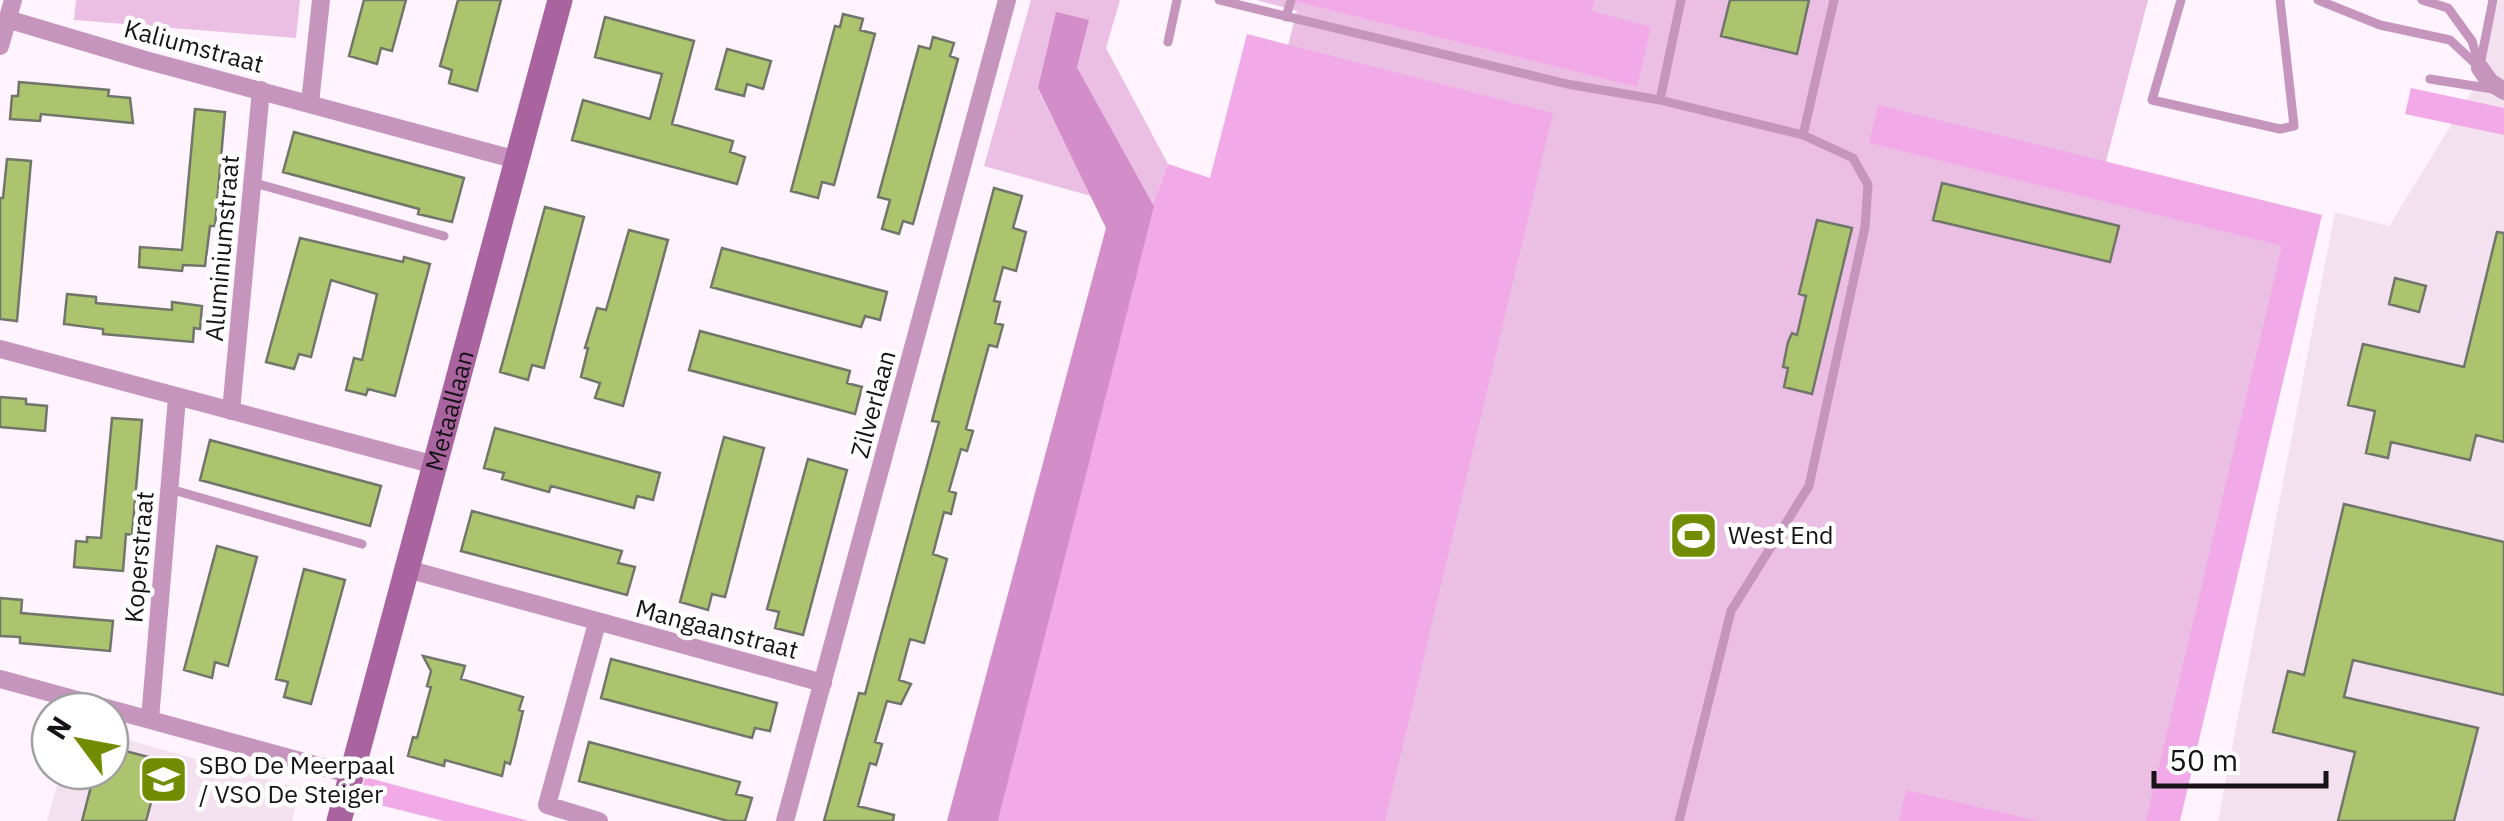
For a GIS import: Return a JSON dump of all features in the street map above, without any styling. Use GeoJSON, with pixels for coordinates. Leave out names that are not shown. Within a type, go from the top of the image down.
{"type":"FeatureCollection","features":[{"type":"Feature","properties":{"kind":"street"},"geometry":{"type":"LineString","coordinates":[[0,46],[13,0]]}},
{"type":"Feature","properties":{"kind":"street"},"geometry":{"type":"LineString","coordinates":[[310,103],[322,0]]}},
{"type":"Feature","properties":{"kind":"street","name":"Metaallaan"},"geometry":{"type":"LineString","coordinates":[[339,821],[560,0]]}},
{"type":"Feature","properties":{"kind":"street","name":"Zilverlaan"},"geometry":{"type":"LineString","coordinates":[[785,821],[1008,0]]}},
{"type":"Feature","properties":{"kind":"street","name":"Kaliumstraat"},"geometry":{"type":"LineString","coordinates":[[8,19],[517,160]]}},
{"type":"Feature","properties":{"kind":"street"},"geometry":{"type":"LineString","coordinates":[[2480,68],[2502,90]]}},
{"type":"Feature","properties":{"kind":"street","name":"Aluminiumstraat"},"geometry":{"type":"LineString","coordinates":[[231,411],[261,90]]}},
{"type":"Feature","properties":{"kind":"street"},"geometry":{"type":"LineString","coordinates":[[0,349],[435,465]]}},
{"type":"Feature","properties":{"kind":"street","name":"Koperstraat"},"geometry":{"type":"LineString","coordinates":[[150,720],[176,398]]}},
{"type":"Feature","properties":{"kind":"street","name":"Mangaanstraat"},"geometry":{"type":"LineString","coordinates":[[407,570],[823,683]]}},
{"type":"Feature","properties":{"kind":"street","name":"Mangaanstraat"},"geometry":{"type":"LineString","coordinates":[[597,623],[547,805],[599,821]]}},
{"type":"Feature","properties":{"kind":"street"},"geometry":{"type":"LineString","coordinates":[[0,679],[352,775]]}},
{"type":"Feature","properties":{"kind":"lane"},"geometry":{"type":"LineString","coordinates":[[1168,42],[1178,0]]}},
{"type":"Feature","properties":{"kind":"lane"},"geometry":{"type":"LineString","coordinates":[[1219,0],[1567,84],[1660,100],[1803,135],[1853,158],[1868,185],[1865,227],[1809,486],[1732,611],[1679,821]]}},
{"type":"Feature","properties":{"kind":"lane"},"geometry":{"type":"LineString","coordinates":[[1286,16],[1292,0]]}},
{"type":"Feature","properties":{"kind":"lane"},"geometry":{"type":"LineString","coordinates":[[1660,100],[1682,0]]}},
{"type":"Feature","properties":{"kind":"lane"},"geometry":{"type":"LineString","coordinates":[[1803,135],[1834,0]]}},
{"type":"Feature","properties":{"kind":"lane"},"geometry":{"type":"LineString","coordinates":[[2181,0],[2152,100],[2280,130],[2294,126],[2280,0]]}},
{"type":"Feature","properties":{"kind":"lane"},"geometry":{"type":"LineString","coordinates":[[2318,0],[2380,25],[2450,40],[2480,68]]}},
{"type":"Feature","properties":{"kind":"lane"},"geometry":{"type":"LineString","coordinates":[[2422,0],[2448,8],[2472,41],[2480,68]]}},
{"type":"Feature","properties":{"kind":"lane"},"geometry":{"type":"LineString","coordinates":[[2480,68],[2493,0]]}},
{"type":"Feature","properties":{"kind":"lane"},"geometry":{"type":"LineString","coordinates":[[2430,79],[2502,90]]}},
{"type":"Feature","properties":{"kind":"lane"},"geometry":{"type":"LineString","coordinates":[[254,184],[444,236]]}},
{"type":"Feature","properties":{"kind":"lane"},"geometry":{"type":"LineString","coordinates":[[170,489],[362,544]]}},
{"type":"Feature","properties":{"kind":"shaded area"},"geometry":{"type":"Polygon","coordinates":[[[76,0],[300,0],[296,38],[74,20],[76,0]]]}},
{"type":"Feature","properties":{"kind":"shaded area"},"geometry":{"type":"Polygon","coordinates":[[[1031,0],[1120,0],[1106,48],[1168,164],[1153,204],[1077,67],[1038,89],[1091,196],[984,166],[1031,0]]]}},
{"type":"Feature","properties":{"kind":"shaded area","name":"West End"},"geometry":{"type":"Polygon","coordinates":[[[1257,0],[2148,0],[2097,196],[2298,248],[2154,821],[1086,821],[1297,11],[1257,0]]]}},
{"type":"Feature","properties":{"kind":"shaded area"},"geometry":{"type":"Polygon","coordinates":[[[1290,0],[1594,0],[1592,11],[1651,27],[1637,87],[1290,0]]]}},
{"type":"Feature","properties":{"kind":"shaded area"},"geometry":{"type":"Polygon","coordinates":[[[2499,0],[2504,0],[2504,821],[2218,821],[2335,212],[2389,226],[2474,88],[2499,0]]]}},
{"type":"Feature","properties":{"kind":"shaded area"},"geometry":{"type":"Polygon","coordinates":[[[1056,12],[1089,20],[1077,67],[1154,206],[998,821],[947,821],[1106,228],[1038,88],[1056,12]]]}},
{"type":"Feature","properties":{"kind":"shaded area"},"geometry":{"type":"Polygon","coordinates":[[[1247,34],[1553,113],[1385,821],[998,821],[1153,204],[1168,164],[1210,178],[1247,34]]]}},
{"type":"Feature","properties":{"kind":"shaded area"},"geometry":{"type":"Polygon","coordinates":[[[2411,88],[2504,108],[2504,135],[2405,114],[2411,88]]]}},
{"type":"Feature","properties":{"kind":"shaded area"},"geometry":{"type":"Polygon","coordinates":[[[1878,105],[2322,215],[2180,821],[2146,821],[2282,246],[1869,143],[1878,105]]]}},
{"type":"Feature","properties":{"kind":"shaded area","name":"SBO De Meerpaal / VSO De Steiger"},"geometry":{"type":"Polygon","coordinates":[[[130,741],[300,788],[292,821],[47,821],[55,791],[130,791],[130,741]]]}},
{"type":"Feature","properties":{"kind":"shaded area"},"geometry":{"type":"Polygon","coordinates":[[[365,777],[529,821],[444,821],[360,800],[365,777]]]}},
{"type":"Feature","properties":{"kind":"shaded area"},"geometry":{"type":"Polygon","coordinates":[[[1906,790],[2038,821],[1899,821],[1906,790]]]}},
{"type":"Feature","properties":{"kind":"building"},"geometry":{"type":"Polygon","coordinates":[[[364,0],[406,0],[392,51],[381,48],[377,64],[349,56],[364,0]]]}},
{"type":"Feature","properties":{"kind":"building"},"geometry":{"type":"Polygon","coordinates":[[[458,0],[501,0],[477,91],[449,83],[452,70],[440,66],[458,0]]]}},
{"type":"Feature","properties":{"kind":"building"},"geometry":{"type":"Polygon","coordinates":[[[1730,0],[1809,0],[1797,54],[1721,36],[1730,0]]]}},
{"type":"Feature","properties":{"kind":"building"},"geometry":{"type":"Polygon","coordinates":[[[843,14],[863,19],[860,30],[875,34],[834,185],[822,182],[818,198],[791,191],[835,26],[840,27],[843,14]]]}},
{"type":"Feature","properties":{"kind":"building"},"geometry":{"type":"Polygon","coordinates":[[[605,17],[694,41],[672,124],[733,141],[730,152],[745,157],[737,184],[572,140],[583,100],[650,119],[662,74],[595,57],[605,17]]]}},
{"type":"Feature","properties":{"kind":"building"},"geometry":{"type":"Polygon","coordinates":[[[933,37],[954,43],[950,56],[958,59],[913,224],[903,221],[899,234],[882,229],[890,200],[878,197],[919,46],[930,49],[933,37]]]}},
{"type":"Feature","properties":{"kind":"building"},"geometry":{"type":"Polygon","coordinates":[[[727,49],[771,61],[763,89],[747,84],[744,96],[716,89],[727,49]]]}},
{"type":"Feature","properties":{"kind":"building"},"geometry":{"type":"Polygon","coordinates":[[[19,82],[109,90],[108,96],[130,98],[133,123],[41,114],[40,121],[10,119],[12,96],[18,96],[19,82]]]}},
{"type":"Feature","properties":{"kind":"building"},"geometry":{"type":"Polygon","coordinates":[[[195,109],[225,112],[215,226],[210,226],[205,266],[183,265],[182,271],[139,267],[140,247],[182,250],[195,109]]]}},
{"type":"Feature","properties":{"kind":"building"},"geometry":{"type":"Polygon","coordinates":[[[294,132],[464,178],[452,222],[418,214],[419,209],[283,172],[294,132]]]}},
{"type":"Feature","properties":{"kind":"building"},"geometry":{"type":"Polygon","coordinates":[[[7,159],[31,161],[17,321],[0,319],[0,198],[7,159]]]}},
{"type":"Feature","properties":{"kind":"building"},"geometry":{"type":"Polygon","coordinates":[[[1942,183],[2119,226],[2110,262],[1933,220],[1942,183]]]}},
{"type":"Feature","properties":{"kind":"building"},"geometry":{"type":"Polygon","coordinates":[[[994,188],[1022,196],[1013,228],[1026,232],[1016,271],[1003,267],[994,301],[1000,302],[995,323],[1003,325],[997,347],[989,345],[966,429],[973,431],[967,451],[961,449],[949,491],[956,493],[951,514],[944,512],[933,554],[947,559],[924,643],[910,639],[899,680],[911,684],[901,704],[887,701],[875,742],[882,744],[879,755],[876,765],[870,763],[858,806],[894,815],[893,821],[824,821],[859,693],[865,694],[939,422],[932,421],[994,188]]]}},
{"type":"Feature","properties":{"kind":"building"},"geometry":{"type":"Polygon","coordinates":[[[545,207],[584,217],[544,368],[532,365],[528,380],[500,372],[545,207]]]}},
{"type":"Feature","properties":{"kind":"building"},"geometry":{"type":"Polygon","coordinates":[[[1817,220],[1852,228],[1812,394],[1784,387],[1788,368],[1783,367],[1788,342],[1792,333],[1797,335],[1806,296],[1799,294],[1817,220]]]}},
{"type":"Feature","properties":{"kind":"building"},"geometry":{"type":"Polygon","coordinates":[[[629,230],[668,240],[623,406],[595,398],[600,383],[581,377],[597,308],[606,310],[629,230]]]}},
{"type":"Feature","properties":{"kind":"building"},"geometry":{"type":"Polygon","coordinates":[[[2497,232],[2504,233],[2504,442],[2476,435],[2470,460],[2391,442],[2388,458],[2366,453],[2375,411],[2348,405],[2363,344],[2464,367],[2497,232]]]}},
{"type":"Feature","properties":{"kind":"building"},"geometry":{"type":"Polygon","coordinates":[[[300,238],[403,262],[404,257],[430,264],[395,396],[368,389],[366,395],[346,390],[354,358],[362,360],[377,294],[331,280],[311,357],[299,354],[294,369],[266,362],[300,238]]]}},
{"type":"Feature","properties":{"kind":"building"},"geometry":{"type":"Polygon","coordinates":[[[722,248],[887,292],[880,320],[865,316],[861,327],[711,287],[722,248]]]}},
{"type":"Feature","properties":{"kind":"building"},"geometry":{"type":"Polygon","coordinates":[[[2395,278],[2426,286],[2419,312],[2389,304],[2395,278]]]}},
{"type":"Feature","properties":{"kind":"building"},"geometry":{"type":"Polygon","coordinates":[[[67,294],[96,297],[96,303],[172,310],[172,302],[202,306],[200,329],[194,328],[193,342],[103,334],[103,329],[64,324],[67,294]]]}},
{"type":"Feature","properties":{"kind":"building"},"geometry":{"type":"Polygon","coordinates":[[[700,331],[850,371],[847,383],[862,387],[855,414],[689,370],[700,331]]]}},
{"type":"Feature","properties":{"kind":"building"},"geometry":{"type":"Polygon","coordinates":[[[0,397],[47,406],[45,431],[0,427],[0,397]]]}},
{"type":"Feature","properties":{"kind":"building"},"geometry":{"type":"Polygon","coordinates":[[[112,418],[142,420],[132,535],[126,534],[123,571],[74,567],[76,541],[101,538],[112,418]]]}},
{"type":"Feature","properties":{"kind":"building"},"geometry":{"type":"Polygon","coordinates":[[[495,428],[660,473],[653,500],[637,496],[634,508],[551,486],[549,492],[502,479],[504,473],[484,468],[495,428]]]}},
{"type":"Feature","properties":{"kind":"building"},"geometry":{"type":"Polygon","coordinates":[[[724,437],[764,448],[725,597],[712,594],[708,610],[680,602],[724,437]]]}},
{"type":"Feature","properties":{"kind":"building"},"geometry":{"type":"Polygon","coordinates":[[[210,440],[381,486],[370,526],[200,480],[210,440]]]}},
{"type":"Feature","properties":{"kind":"building"},"geometry":{"type":"Polygon","coordinates":[[[808,459],[847,470],[803,635],[775,628],[779,612],[767,609],[808,459]]]}},
{"type":"Feature","properties":{"kind":"building"},"geometry":{"type":"Polygon","coordinates":[[[2344,504],[2504,542],[2504,695],[2353,660],[2344,697],[2478,728],[2454,821],[2338,821],[2355,752],[2273,732],[2288,671],[2304,675],[2344,504]]]}},
{"type":"Feature","properties":{"kind":"building"},"geometry":{"type":"Polygon","coordinates":[[[472,511],[622,551],[618,563],[635,567],[627,595],[461,551],[472,511]]]}},
{"type":"Feature","properties":{"kind":"building"},"geometry":{"type":"Polygon","coordinates":[[[217,546],[257,557],[228,666],[215,662],[212,678],[184,670],[217,546]]]}},
{"type":"Feature","properties":{"kind":"building"},"geometry":{"type":"Polygon","coordinates":[[[304,569],[345,580],[311,704],[284,697],[288,682],[276,679],[304,569]]]}},
{"type":"Feature","properties":{"kind":"building"},"geometry":{"type":"Polygon","coordinates":[[[0,598],[22,600],[21,613],[113,621],[110,651],[20,643],[20,637],[0,636],[0,598]]]}},
{"type":"Feature","properties":{"kind":"building"},"geometry":{"type":"Polygon","coordinates":[[[423,656],[465,666],[461,679],[523,697],[510,764],[505,762],[502,776],[445,760],[444,766],[408,756],[431,687],[427,686],[431,671],[423,656]]]}},
{"type":"Feature","properties":{"kind":"building"},"geometry":{"type":"Polygon","coordinates":[[[611,659],[777,703],[770,731],[755,728],[752,738],[601,698],[611,659]]]}},
{"type":"Feature","properties":{"kind":"building"},"geometry":{"type":"Polygon","coordinates":[[[589,742],[740,782],[736,794],[752,798],[745,821],[728,821],[579,781],[589,742]]]}},
{"type":"Feature","properties":{"kind":"building"},"geometry":{"type":"Polygon","coordinates":[[[130,752],[171,763],[164,790],[155,788],[146,821],[82,821],[90,791],[130,791],[130,752]]]}},
{"type":"Feature","properties":{"kind":"place","name":"West End"},"geometry":{"type":"Point","coordinates":[1693,535]}},
{"type":"Feature","properties":{"kind":"place","name":"SBO De Meerpaal / VSO De Steiger"},"geometry":{"type":"Point","coordinates":[164,779]}}]}
